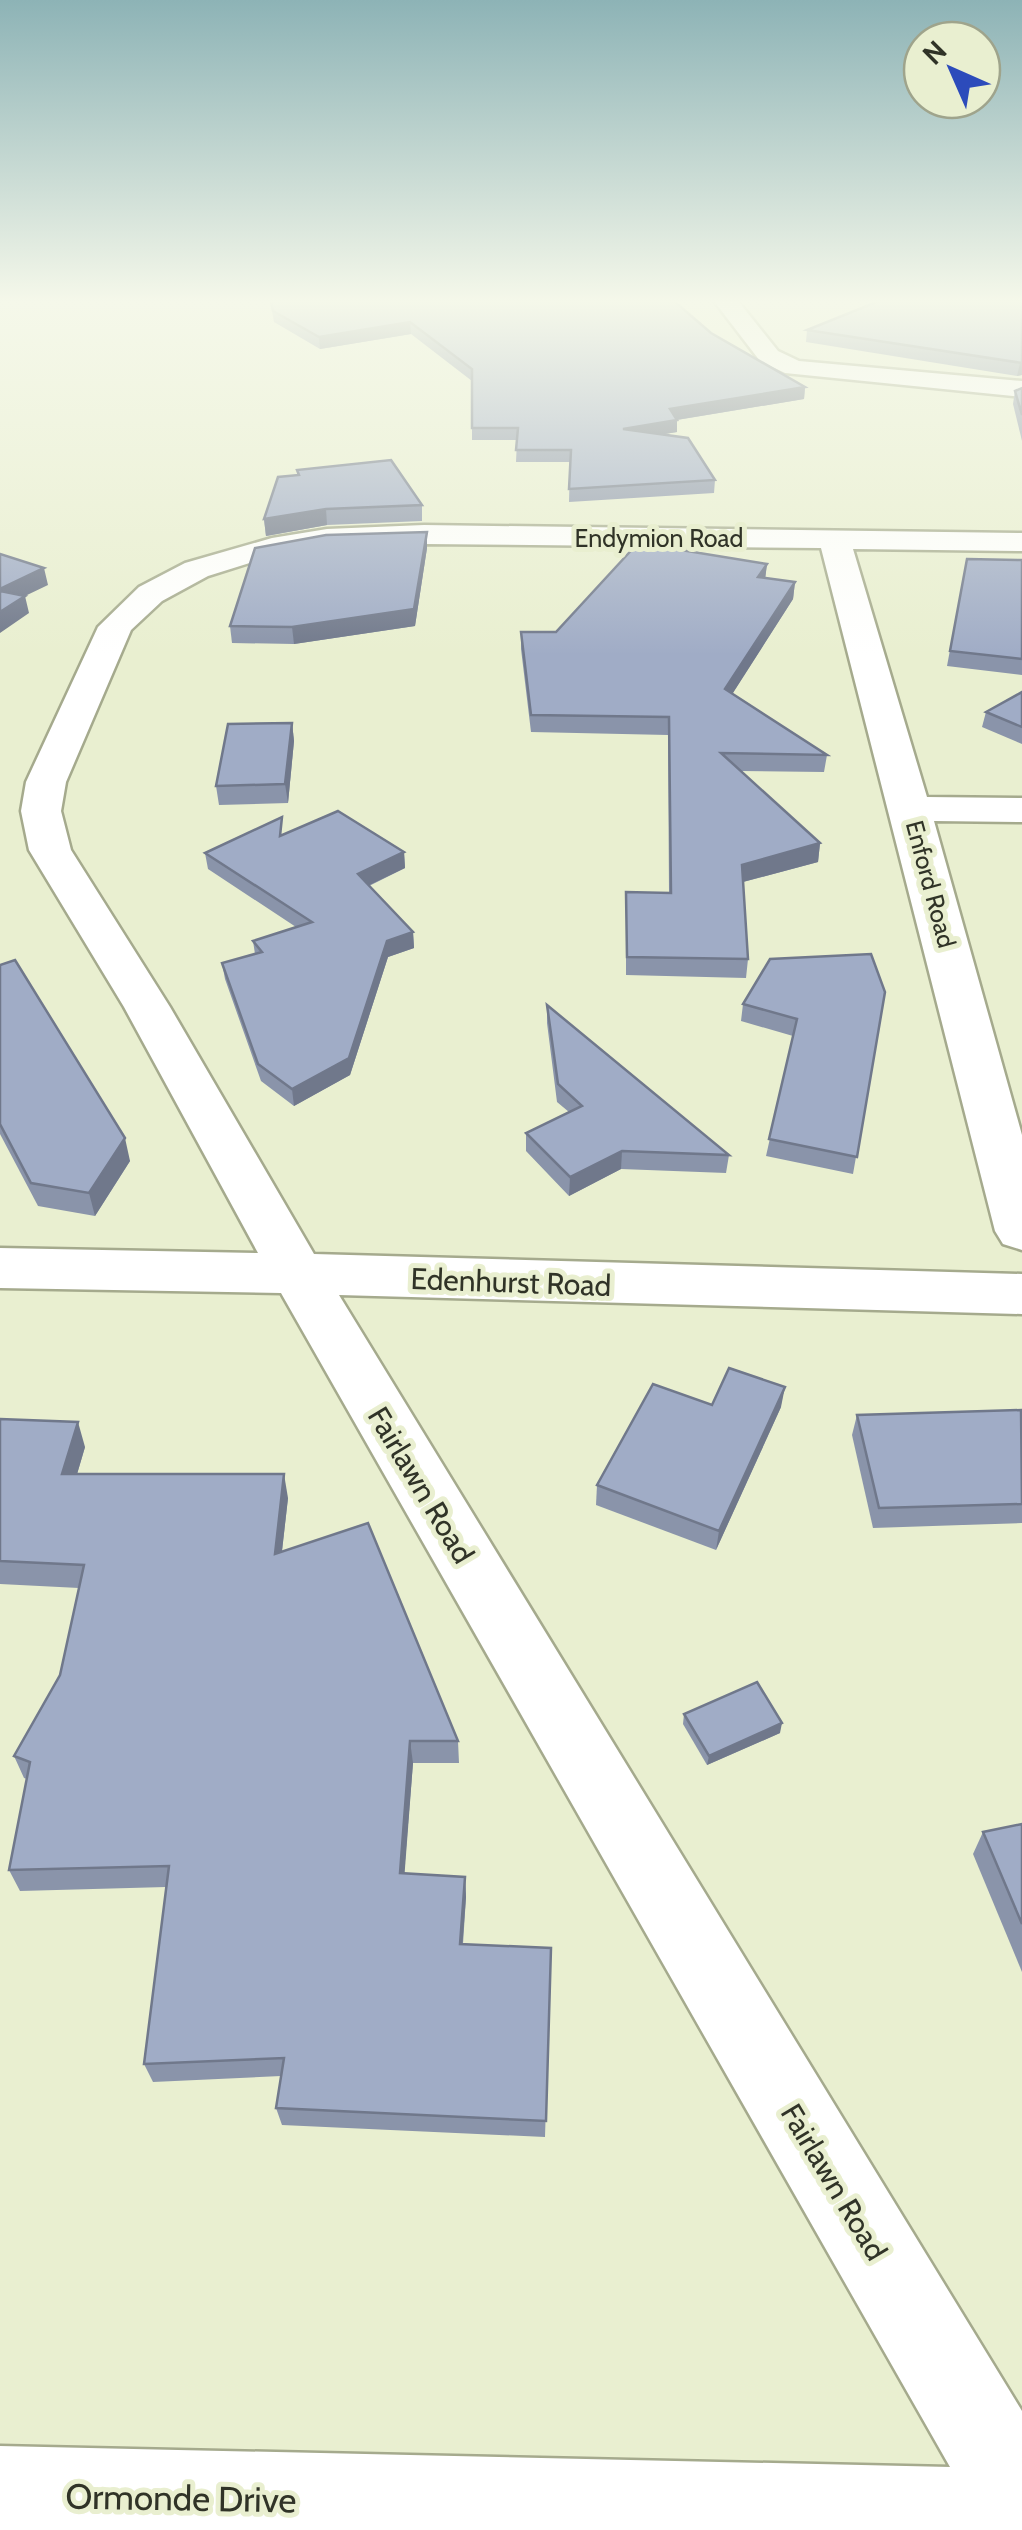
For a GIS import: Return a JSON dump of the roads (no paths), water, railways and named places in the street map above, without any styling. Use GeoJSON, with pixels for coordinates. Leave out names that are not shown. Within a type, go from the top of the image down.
{"type":"FeatureCollection","features":[{"type":"Feature","properties":{"kind":"street","name":"Endymion Road"},"geometry":{"type":"LineString","coordinates":[[296,542],[384,536],[1022,542]]}},
{"type":"Feature","properties":{"kind":"street","name":"Enford Road"},"geometry":{"type":"LineString","coordinates":[[834,539],[912,808],[1022,1232]]}},
{"type":"Feature","properties":{"kind":"street","name":"Fairlawn Road"},"geometry":{"type":"LineString","coordinates":[[296,542],[192,574],[142,599],[126,612],[115,627],[54,760],[21,798],[148,1007],[296,1272],[1022,2500]]}},
{"type":"Feature","properties":{"kind":"street"},"geometry":{"type":"LineString","coordinates":[[912,808],[1022,810]]}},
{"type":"Feature","properties":{"kind":"street","name":"Edenhurst Road"},"geometry":{"type":"LineString","coordinates":[[0,1268],[296,1272],[495,1282],[1022,1294]]}},
{"type":"Feature","properties":{"kind":"street","name":"Ormonde Drive"},"geometry":{"type":"LineString","coordinates":[[0,2494],[1022,2516]]}}]}
